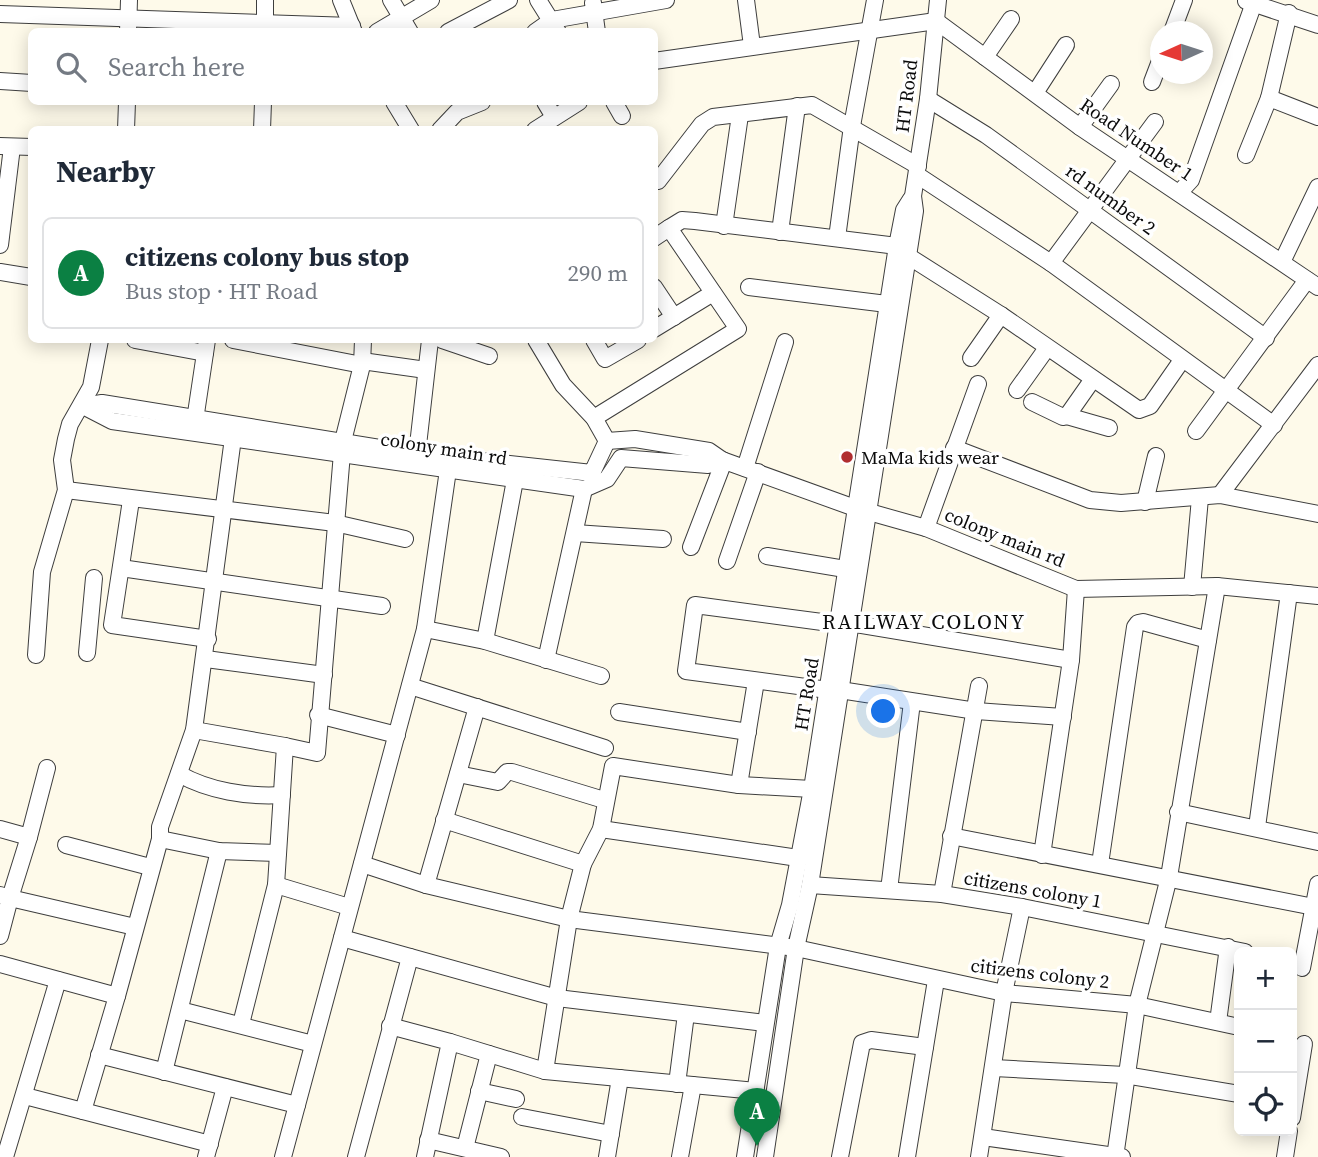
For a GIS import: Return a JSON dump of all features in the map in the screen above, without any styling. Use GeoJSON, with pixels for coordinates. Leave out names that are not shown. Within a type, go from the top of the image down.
{"type":"FeatureCollection","features":[{"type":"Feature","properties":{"kind":"street"},"geometry":{"type":"LineString","coordinates":[[128,25],[129,0]]}},
{"type":"Feature","properties":{"kind":"street"},"geometry":{"type":"LineString","coordinates":[[265,0],[265,27]]}},
{"type":"Feature","properties":{"kind":"street"},"geometry":{"type":"LineString","coordinates":[[341,0],[353,28]]}},
{"type":"Feature","properties":{"kind":"street"},"geometry":{"type":"LineString","coordinates":[[391,0],[405,24],[431,0]]}},
{"type":"Feature","properties":{"kind":"street"},"geometry":{"type":"LineString","coordinates":[[454,28],[486,6],[509,0]]}},
{"type":"Feature","properties":{"kind":"street"},"geometry":{"type":"LineString","coordinates":[[538,0],[555,26],[593,5],[658,1]]}},
{"type":"Feature","properties":{"kind":"street"},"geometry":{"type":"LineString","coordinates":[[746,0],[752,46]]}},
{"type":"Feature","properties":{"kind":"street"},"geometry":{"type":"LineString","coordinates":[[837,238],[852,126],[875,0]]}},
{"type":"Feature","properties":{"kind":"street","name":"HT Road"},"geometry":{"type":"LineString","coordinates":[[844,624],[845,569],[861,510],[887,304],[915,211],[913,196],[928,99],[938,0]]}},
{"type":"Feature","properties":{"kind":"street"},"geometry":{"type":"LineString","coordinates":[[1176,21],[1184,0]]}},
{"type":"Feature","properties":{"kind":"street"},"geometry":{"type":"LineString","coordinates":[[1179,193],[1191,180],[1251,1],[1318,25]]}},
{"type":"Feature","properties":{"kind":"street"},"geometry":{"type":"LineString","coordinates":[[593,5],[596,28]]}},
{"type":"Feature","properties":{"kind":"street"},"geometry":{"type":"LineString","coordinates":[[1246,155],[1269,98],[1289,13]]}},
{"type":"Feature","properties":{"kind":"street"},"geometry":{"type":"LineString","coordinates":[[0,14],[128,25],[309,28]]}},
{"type":"Feature","properties":{"kind":"street"},"geometry":{"type":"LineString","coordinates":[[985,57],[1011,19]]}},
{"type":"Feature","properties":{"kind":"street"},"geometry":{"type":"LineString","coordinates":[[658,60],[872,28],[936,22]]}},
{"type":"Feature","properties":{"kind":"street","name":"Road Number 1"},"geometry":{"type":"LineString","coordinates":[[936,22],[1080,127],[1312,283]]}},
{"type":"Feature","properties":{"kind":"street"},"geometry":{"type":"LineString","coordinates":[[1035,93],[1066,45]]}},
{"type":"Feature","properties":{"kind":"street"},"geometry":{"type":"LineString","coordinates":[[0,81],[28,83]]}},
{"type":"Feature","properties":{"kind":"street"},"geometry":{"type":"LineString","coordinates":[[1080,127],[1111,84]]}},
{"type":"Feature","properties":{"kind":"street"},"geometry":{"type":"LineString","coordinates":[[1269,98],[1318,117]]}},
{"type":"Feature","properties":{"kind":"street","name":"rd number 2"},"geometry":{"type":"LineString","coordinates":[[928,99],[986,135],[1266,338]]}},
{"type":"Feature","properties":{"kind":"street"},"geometry":{"type":"LineString","coordinates":[[126,126],[127,105]]}},
{"type":"Feature","properties":{"kind":"street"},"geometry":{"type":"LineString","coordinates":[[262,105],[262,126]]}},
{"type":"Feature","properties":{"kind":"street"},"geometry":{"type":"LineString","coordinates":[[396,105],[409,126]]}},
{"type":"Feature","properties":{"kind":"street"},"geometry":{"type":"LineString","coordinates":[[547,105],[554,117]]}},
{"type":"Feature","properties":{"kind":"street"},"geometry":{"type":"LineString","coordinates":[[541,126],[574,105]]}},
{"type":"Feature","properties":{"kind":"street"},"geometry":{"type":"LineString","coordinates":[[658,180],[702,124],[713,117],[740,116],[812,105],[852,126],[1051,263],[1275,425]]}},
{"type":"Feature","properties":{"kind":"street"},"geometry":{"type":"LineString","coordinates":[[780,232],[797,106]]}},
{"type":"Feature","properties":{"kind":"street"},"geometry":{"type":"LineString","coordinates":[[442,126],[453,107]]}},
{"type":"Feature","properties":{"kind":"street"},"geometry":{"type":"LineString","coordinates":[[724,226],[740,116]]}},
{"type":"Feature","properties":{"kind":"street"},"geometry":{"type":"LineString","coordinates":[[1051,263],[1155,122]]}},
{"type":"Feature","properties":{"kind":"street"},"geometry":{"type":"LineString","coordinates":[[0,245],[6,146],[28,147]]}},
{"type":"Feature","properties":{"kind":"street"},"geometry":{"type":"LineString","coordinates":[[1282,262],[1312,215],[1318,187]]}},
{"type":"Feature","properties":{"kind":"street"},"geometry":{"type":"LineString","coordinates":[[658,235],[682,220],[837,238],[902,251],[1139,410],[1150,406],[1182,360]]}},
{"type":"Feature","properties":{"kind":"street"},"geometry":{"type":"LineString","coordinates":[[594,418],[738,330],[669,228]]}},
{"type":"Feature","properties":{"kind":"street","name":"HT Road"},"geometry":{"type":"LineString","coordinates":[[765,1157],[796,948],[810,885],[834,690],[902,251]]}},
{"type":"Feature","properties":{"kind":"street"},"geometry":{"type":"LineString","coordinates":[[0,272],[28,276]]}},
{"type":"Feature","properties":{"kind":"street"},"geometry":{"type":"LineString","coordinates":[[1196,431],[1266,338],[1312,283]]}},
{"type":"Feature","properties":{"kind":"street"},"geometry":{"type":"LineString","coordinates":[[749,287],[887,304]]}},
{"type":"Feature","properties":{"kind":"street"},"geometry":{"type":"LineString","coordinates":[[658,293],[674,317]]}},
{"type":"Feature","properties":{"kind":"street"},"geometry":{"type":"LineString","coordinates":[[658,327],[713,293]]}},
{"type":"Feature","properties":{"kind":"street"},"geometry":{"type":"LineString","coordinates":[[971,358],[1001,315]]}},
{"type":"Feature","properties":{"kind":"street"},"geometry":{"type":"LineString","coordinates":[[727,561],[785,342]]}},
{"type":"Feature","properties":{"kind":"street"},"geometry":{"type":"LineString","coordinates":[[36,655],[42,572],[66,490],[62,460],[66,439],[70,424],[83,407],[92,387],[99,343]]}},
{"type":"Feature","properties":{"kind":"street"},"geometry":{"type":"LineString","coordinates":[[170,343],[206,346],[196,427]]}},
{"type":"Feature","properties":{"kind":"street"},"geometry":{"type":"LineString","coordinates":[[266,343],[299,346],[362,363],[426,370]]}},
{"type":"Feature","properties":{"kind":"street"},"geometry":{"type":"LineString","coordinates":[[194,730],[317,753],[335,523],[337,446],[362,363],[363,343]]}},
{"type":"Feature","properties":{"kind":"street"},"geometry":{"type":"LineString","coordinates":[[417,454],[430,343]]}},
{"type":"Feature","properties":{"kind":"street"},"geometry":{"type":"LineString","coordinates":[[452,343],[489,356]]}},
{"type":"Feature","properties":{"kind":"street"},"geometry":{"type":"LineString","coordinates":[[538,343],[563,385],[594,418],[621,458],[607,479],[584,489],[547,660]]}},
{"type":"Feature","properties":{"kind":"street"},"geometry":{"type":"LineString","coordinates":[[596,343],[605,359],[633,343]]}},
{"type":"Feature","properties":{"kind":"street"},"geometry":{"type":"LineString","coordinates":[[1017,390],[1047,348]]}},
{"type":"Feature","properties":{"kind":"street"},"geometry":{"type":"LineString","coordinates":[[1220,495],[1318,365]]}},
{"type":"Feature","properties":{"kind":"street"},"geometry":{"type":"LineString","coordinates":[[1067,416],[1093,379]]}},
{"type":"Feature","properties":{"kind":"street"},"geometry":{"type":"LineString","coordinates":[[926,528],[978,384]]}},
{"type":"Feature","properties":{"kind":"street"},"geometry":{"type":"LineString","coordinates":[[1032,402],[1056,415],[1109,428]]}},
{"type":"Feature","properties":{"kind":"street","name":"colony main rd"},"geometry":{"type":"LineString","coordinates":[[83,407],[102,403],[233,438],[417,454],[584,489]]}},
{"type":"Feature","properties":{"kind":"street","name":"colony main rd"},"geometry":{"type":"LineString","coordinates":[[196,427],[337,446],[447,470],[505,473],[592,473],[611,441]]}},
{"type":"Feature","properties":{"kind":"street"},"geometry":{"type":"LineString","coordinates":[[83,1111],[160,839],[160,827],[194,730],[206,659],[233,438]]}},
{"type":"Feature","properties":{"kind":"street"},"geometry":{"type":"LineString","coordinates":[[611,441],[635,439],[709,451],[723,461],[691,547]]}},
{"type":"Feature","properties":{"kind":"street"},"geometry":{"type":"LineString","coordinates":[[954,448],[1079,498],[1121,503],[1220,495],[1318,514]]}},
{"type":"Feature","properties":{"kind":"street"},"geometry":{"type":"LineString","coordinates":[[1145,502],[1156,456]]}},
{"type":"Feature","properties":{"kind":"street","name":"colony main rd"},"geometry":{"type":"LineString","coordinates":[[621,458],[708,465],[723,461],[861,510],[926,528],[1076,589],[1217,586],[1318,596]]}},
{"type":"Feature","properties":{"kind":"street"},"geometry":{"type":"LineString","coordinates":[[283,1157],[425,629],[447,470]]}},
{"type":"Feature","properties":{"kind":"street"},"geometry":{"type":"LineString","coordinates":[[485,641],[505,473]]}},
{"type":"Feature","properties":{"kind":"street"},"geometry":{"type":"LineString","coordinates":[[66,490],[335,523],[405,539]]}},
{"type":"Feature","properties":{"kind":"street"},"geometry":{"type":"LineString","coordinates":[[1192,587],[1200,498]]}},
{"type":"Feature","properties":{"kind":"street"},"geometry":{"type":"LineString","coordinates":[[112,625],[131,499]]}},
{"type":"Feature","properties":{"kind":"street"},"geometry":{"type":"LineString","coordinates":[[575,533],[663,539]]}},
{"type":"Feature","properties":{"kind":"street"},"geometry":{"type":"LineString","coordinates":[[767,556],[845,569]]}},
{"type":"Feature","properties":{"kind":"street"},"geometry":{"type":"LineString","coordinates":[[121,568],[382,606]]}},
{"type":"Feature","properties":{"kind":"street"},"geometry":{"type":"LineString","coordinates":[[87,653],[94,578]]}},
{"type":"Feature","properties":{"kind":"street"},"geometry":{"type":"LineString","coordinates":[[983,1138],[1042,1152],[1117,1156],[1125,1075],[1137,1005],[1169,877],[1217,586]]}},
{"type":"Feature","properties":{"kind":"street"},"geometry":{"type":"LineString","coordinates":[[1042,855],[1071,660],[1076,589]]}},
{"type":"Feature","properties":{"kind":"street"},"geometry":{"type":"LineString","coordinates":[[1257,827],[1289,593]]}},
{"type":"Feature","properties":{"kind":"street"},"geometry":{"type":"LineString","coordinates":[[1063,717],[976,711],[685,671],[695,605],[844,624],[1071,660]]}},
{"type":"Feature","properties":{"kind":"street"},"geometry":{"type":"LineString","coordinates":[[90,622],[208,639]]}},
{"type":"Feature","properties":{"kind":"street"},"geometry":{"type":"LineString","coordinates":[[1100,864],[1135,627],[1138,622],[1143,622],[1208,640]]}},
{"type":"Feature","properties":{"kind":"street"},"geometry":{"type":"LineString","coordinates":[[425,629],[485,641],[601,676]]}},
{"type":"Feature","properties":{"kind":"street"},"geometry":{"type":"LineString","coordinates":[[206,659],[324,675]]}},
{"type":"Feature","properties":{"kind":"street"},"geometry":{"type":"LineString","coordinates":[[738,785],[756,681]]}},
{"type":"Feature","properties":{"kind":"street"},"geometry":{"type":"LineString","coordinates":[[410,686],[606,748]]}},
{"type":"Feature","properties":{"kind":"street"},"geometry":{"type":"LineString","coordinates":[[942,894],[979,686]]}},
{"type":"Feature","properties":{"kind":"street","name":"HT Road"},"geometry":{"type":"LineString","coordinates":[[746,1157],[778,946],[790,905],[834,690]]}},
{"type":"Feature","properties":{"kind":"street"},"geometry":{"type":"LineString","coordinates":[[889,890],[912,702]]}},
{"type":"Feature","properties":{"kind":"street"},"geometry":{"type":"LineString","coordinates":[[426,885],[477,707]]}},
{"type":"Feature","properties":{"kind":"street"},"geometry":{"type":"LineString","coordinates":[[620,712],[748,732]]}},
{"type":"Feature","properties":{"kind":"street"},"geometry":{"type":"LineString","coordinates":[[318,715],[397,734]]}},
{"type":"Feature","properties":{"kind":"street"},"geometry":{"type":"LineString","coordinates":[[241,1024],[276,886],[285,746]]}},
{"type":"Feature","properties":{"kind":"street"},"geometry":{"type":"LineString","coordinates":[[545,1071],[569,919],[583,864],[601,829],[604,800],[613,766],[738,785],[812,789]]}},
{"type":"Feature","properties":{"kind":"street"},"geometry":{"type":"LineString","coordinates":[[0,936],[5,897],[29,837],[47,768]]}},
{"type":"Feature","properties":{"kind":"street"},"geometry":{"type":"LineString","coordinates":[[458,774],[498,782],[507,772],[520,773],[604,800]]}},
{"type":"Feature","properties":{"kind":"street"},"geometry":{"type":"LineString","coordinates":[[179,774],[228,792],[282,795]]}},
{"type":"Feature","properties":{"kind":"street"},"geometry":{"type":"LineString","coordinates":[[1178,812],[1318,842]]}},
{"type":"Feature","properties":{"kind":"street"},"geometry":{"type":"LineString","coordinates":[[444,820],[583,864]]}},
{"type":"Feature","properties":{"kind":"street"},"geometry":{"type":"LineString","coordinates":[[0,829],[29,837]]}},
{"type":"Feature","properties":{"kind":"street"},"geometry":{"type":"LineString","coordinates":[[601,829],[798,858]]}},
{"type":"Feature","properties":{"kind":"street"},"geometry":{"type":"LineString","coordinates":[[951,836],[1314,907]]}},
{"type":"Feature","properties":{"kind":"street"},"geometry":{"type":"LineString","coordinates":[[160,839],[219,851],[278,853]]}},
{"type":"Feature","properties":{"kind":"street"},"geometry":{"type":"LineString","coordinates":[[66,845],[150,867]]}},
{"type":"Feature","properties":{"kind":"street"},"geometry":{"type":"LineString","coordinates":[[164,1072],[219,851]]}},
{"type":"Feature","properties":{"kind":"street","name":"citizens colony 2"},"geometry":{"type":"LineString","coordinates":[[362,864],[426,885],[569,919],[796,948],[1004,993],[1137,1005],[1234,1026]]}},
{"type":"Feature","properties":{"kind":"street"},"geometry":{"type":"LineString","coordinates":[[1304,968],[1318,884]]}},
{"type":"Feature","properties":{"kind":"street","name":"citizens colony 1"},"geometry":{"type":"LineString","coordinates":[[810,885],[942,894],[1022,906],[1234,949]]}},
{"type":"Feature","properties":{"kind":"street"},"geometry":{"type":"LineString","coordinates":[[276,886],[349,906]]}},
{"type":"Feature","properties":{"kind":"street"},"geometry":{"type":"LineString","coordinates":[[5,897],[135,927]]}},
{"type":"Feature","properties":{"kind":"street"},"geometry":{"type":"LineString","coordinates":[[979,1157],[1004,993],[1022,906]]}},
{"type":"Feature","properties":{"kind":"street"},"geometry":{"type":"LineString","coordinates":[[342,938],[557,998],[765,1023]]}},
{"type":"Feature","properties":{"kind":"street"},"geometry":{"type":"LineString","coordinates":[[1218,1022],[1228,947]]}},
{"type":"Feature","properties":{"kind":"street"},"geometry":{"type":"LineString","coordinates":[[356,1157],[411,957]]}},
{"type":"Feature","properties":{"kind":"street"},"geometry":{"type":"LineString","coordinates":[[0,964],[117,996]]}},
{"type":"Feature","properties":{"kind":"street"},"geometry":{"type":"LineString","coordinates":[[5,1157],[58,980]]}},
{"type":"Feature","properties":{"kind":"street"},"geometry":{"type":"LineString","coordinates":[[907,1157],[936,980]]}},
{"type":"Feature","properties":{"kind":"street"},"geometry":{"type":"LineString","coordinates":[[180,1010],[313,1044]]}},
{"type":"Feature","properties":{"kind":"street"},"geometry":{"type":"LineString","coordinates":[[680,1157],[686,1014]]}},
{"type":"Feature","properties":{"kind":"street"},"geometry":{"type":"LineString","coordinates":[[390,1027],[545,1071],[756,1091]]}},
{"type":"Feature","properties":{"kind":"street"},"geometry":{"type":"LineString","coordinates":[[840,1157],[862,1042],[871,1040],[925,1047]]}},
{"type":"Feature","properties":{"kind":"street"},"geometry":{"type":"LineString","coordinates":[[425,1157],[450,1042]]}},
{"type":"Feature","properties":{"kind":"street"},"geometry":{"type":"LineString","coordinates":[[1297,1087],[1305,1044]]}},
{"type":"Feature","properties":{"kind":"street"},"geometry":{"type":"LineString","coordinates":[[465,1148],[489,1054]]}},
{"type":"Feature","properties":{"kind":"street"},"geometry":{"type":"LineString","coordinates":[[99,1055],[297,1105]]}},
{"type":"Feature","properties":{"kind":"street"},"geometry":{"type":"LineString","coordinates":[[994,1068],[1125,1075],[1234,1093]]}},
{"type":"Feature","properties":{"kind":"street"},"geometry":{"type":"LineString","coordinates":[[607,1157],[620,1078]]}},
{"type":"Feature","properties":{"kind":"street"},"geometry":{"type":"LineString","coordinates":[[25,1097],[83,1111],[208,1151],[225,1087]]}},
{"type":"Feature","properties":{"kind":"street"},"geometry":{"type":"LineString","coordinates":[[480,1091],[516,1099]]}},
{"type":"Feature","properties":{"kind":"street"},"geometry":{"type":"LineString","coordinates":[[522,1117],[611,1134]]}},
{"type":"Feature","properties":{"kind":"street"},"geometry":{"type":"LineString","coordinates":[[1285,1157],[1288,1136]]}},
{"type":"Feature","properties":{"kind":"street"},"geometry":{"type":"LineString","coordinates":[[429,1140],[501,1157]]}},
{"type":"Feature","properties":{"kind":"place","name":"MaMa kids wear"},"geometry":{"type":"Point","coordinates":[847,457]}},
{"type":"Feature","properties":{"kind":"place","name":"citizens colony bus stop"},"geometry":{"type":"Point","coordinates":[757,1146]}},
{"type":"Feature","properties":{"kind":"district","name":"RAILWAY COLONY"},"geometry":{"type":"Point","coordinates":[924,622]}}]}
